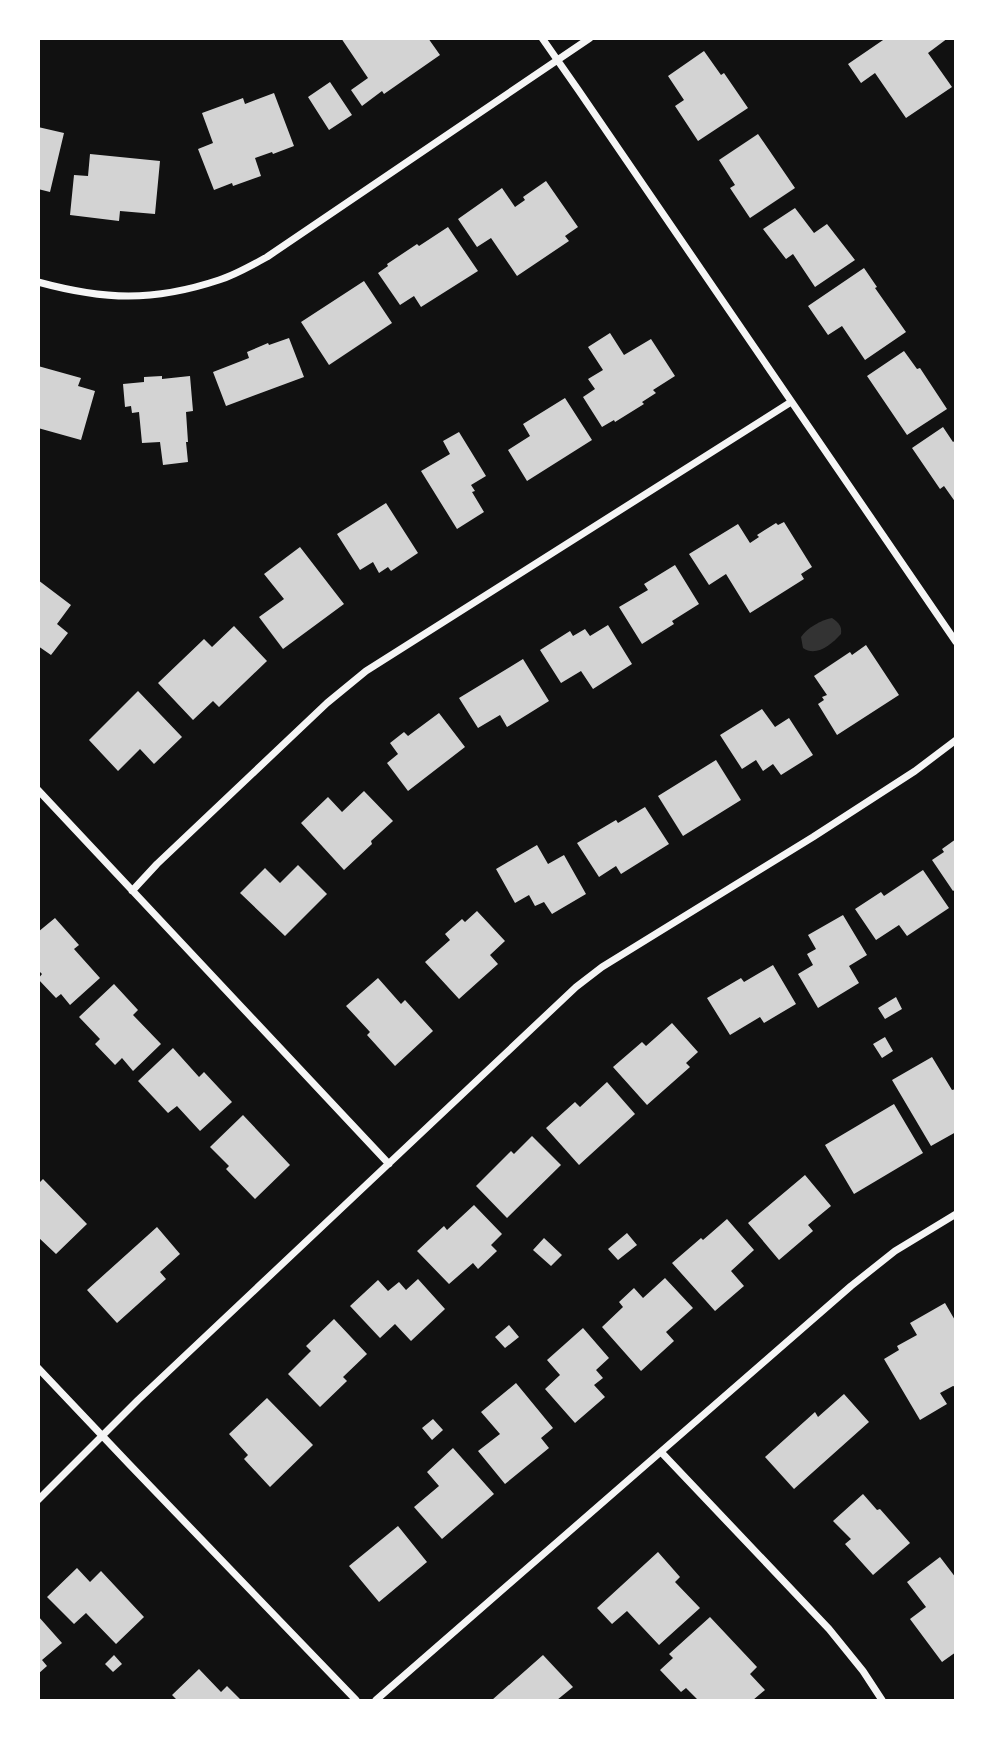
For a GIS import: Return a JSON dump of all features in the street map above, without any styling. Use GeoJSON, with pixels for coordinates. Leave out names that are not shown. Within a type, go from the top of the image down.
{"type":"FeatureCollection","features":[{"type":"Feature","properties":{"kind":"street"},"geometry":{"type":"LineString","coordinates":[[542,38],[956,642]]}},
{"type":"Feature","properties":{"kind":"street"},"geometry":{"type":"LineString","coordinates":[[38,282],[71,291],[120,297],[168,294],[221,280],[267,257],[590,38]]}},
{"type":"Feature","properties":{"kind":"street"},"geometry":{"type":"LineString","coordinates":[[132,891],[327,703],[366,671],[791,402]]}},
{"type":"Feature","properties":{"kind":"street"},"geometry":{"type":"LineString","coordinates":[[38,1500],[138,1400],[576,987],[915,771],[956,740]]}},
{"type":"Feature","properties":{"kind":"street"},"geometry":{"type":"LineString","coordinates":[[38,790],[389,1164]]}},
{"type":"Feature","properties":{"kind":"street"},"geometry":{"type":"LineString","coordinates":[[376,1700],[851,1286],[895,1251],[956,1214]]}},
{"type":"Feature","properties":{"kind":"street"},"geometry":{"type":"LineString","coordinates":[[38,1367],[356,1700]]}},
{"type":"Feature","properties":{"kind":"street"},"geometry":{"type":"LineString","coordinates":[[661,1452],[829,1629],[863,1671],[882,1700]]}},
{"type":"Feature","properties":{"kind":"shaded area"},"geometry":{"type":"Polygon","coordinates":[[[832,618],[838,623],[841,634],[828,646],[818,650],[803,648],[801,637],[815,625],[832,618]]]}},
{"type":"Feature","properties":{"kind":"building"},"geometry":{"type":"Polygon","coordinates":[[[341,38],[428,38],[440,55],[362,106],[351,90],[368,78],[341,38]]]}},
{"type":"Feature","properties":{"kind":"building"},"geometry":{"type":"Polygon","coordinates":[[[886,38],[948,38],[928,53],[952,87],[906,118],[875,73],[861,83],[848,64],[886,38]]]}},
{"type":"Feature","properties":{"kind":"building"},"geometry":{"type":"Polygon","coordinates":[[[704,51],[721,75],[724,73],[748,108],[698,141],[675,106],[684,100],[668,76],[704,51]]]}},
{"type":"Feature","properties":{"kind":"building"},"geometry":{"type":"Polygon","coordinates":[[[330,82],[352,115],[329,130],[308,97],[330,82]]]}},
{"type":"Feature","properties":{"kind":"building"},"geometry":{"type":"Polygon","coordinates":[[[274,93],[294,146],[255,158],[261,176],[214,190],[198,149],[213,143],[202,113],[243,98],[245,104],[274,93]]]}},
{"type":"Feature","properties":{"kind":"building"},"geometry":{"type":"Polygon","coordinates":[[[38,127],[64,133],[50,192],[38,189],[38,127]]]}},
{"type":"Feature","properties":{"kind":"building"},"geometry":{"type":"Polygon","coordinates":[[[758,134],[795,188],[750,218],[730,188],[735,185],[719,160],[758,134]]]}},
{"type":"Feature","properties":{"kind":"building"},"geometry":{"type":"Polygon","coordinates":[[[90,154],[160,161],[155,214],[120,211],[119,221],[70,215],[74,175],[88,176],[90,154]]]}},
{"type":"Feature","properties":{"kind":"building"},"geometry":{"type":"Polygon","coordinates":[[[546,181],[578,227],[565,236],[569,241],[517,276],[491,238],[477,247],[458,219],[502,188],[515,207],[525,200],[523,197],[546,181]]]}},
{"type":"Feature","properties":{"kind":"building"},"geometry":{"type":"Polygon","coordinates":[[[795,208],[814,233],[827,224],[855,260],[815,287],[793,254],[786,259],[763,229],[795,208]]]}},
{"type":"Feature","properties":{"kind":"building"},"geometry":{"type":"Polygon","coordinates":[[[448,227],[478,271],[421,307],[414,296],[400,305],[378,273],[417,244],[419,246],[448,227]]]}},
{"type":"Feature","properties":{"kind":"building"},"geometry":{"type":"Polygon","coordinates":[[[864,268],[906,332],[865,360],[842,326],[828,335],[808,306],[864,268]]]}},
{"type":"Feature","properties":{"kind":"building"},"geometry":{"type":"Polygon","coordinates":[[[364,281],[392,323],[329,365],[301,322],[364,281]]]}},
{"type":"Feature","properties":{"kind":"building"},"geometry":{"type":"Polygon","coordinates":[[[610,333],[624,355],[651,339],[675,376],[653,390],[656,393],[642,402],[644,404],[602,427],[583,397],[595,389],[588,379],[603,370],[588,347],[610,333]]]}},
{"type":"Feature","properties":{"kind":"building"},"geometry":{"type":"Polygon","coordinates":[[[289,338],[304,377],[226,406],[213,372],[249,358],[247,352],[289,338]]]}},
{"type":"Feature","properties":{"kind":"building"},"geometry":{"type":"Polygon","coordinates":[[[904,351],[917,369],[920,368],[947,409],[907,435],[867,376],[904,351]]]}},
{"type":"Feature","properties":{"kind":"building"},"geometry":{"type":"Polygon","coordinates":[[[38,366],[81,378],[78,386],[95,391],[81,440],[38,428],[38,366]]]}},
{"type":"Feature","properties":{"kind":"building"},"geometry":{"type":"Polygon","coordinates":[[[162,376],[162,379],[190,376],[193,411],[186,412],[188,462],[163,465],[160,442],[142,443],[139,412],[132,413],[131,406],[125,407],[123,384],[144,382],[144,377],[162,376]]]}},
{"type":"Feature","properties":{"kind":"building"},"geometry":{"type":"Polygon","coordinates":[[[565,398],[592,440],[527,481],[508,450],[530,436],[523,424],[565,398]]]}},
{"type":"Feature","properties":{"kind":"building"},"geometry":{"type":"Polygon","coordinates":[[[943,427],[953,442],[956,440],[956,503],[944,486],[940,489],[912,448],[943,427]]]}},
{"type":"Feature","properties":{"kind":"building"},"geometry":{"type":"Polygon","coordinates":[[[459,432],[486,476],[471,485],[475,491],[472,492],[484,512],[457,529],[421,471],[450,454],[443,441],[459,432]]]}},
{"type":"Feature","properties":{"kind":"building"},"geometry":{"type":"Polygon","coordinates":[[[386,503],[418,553],[391,571],[388,567],[379,573],[373,562],[360,570],[337,534],[386,503]]]}},
{"type":"Feature","properties":{"kind":"building"},"geometry":{"type":"Polygon","coordinates":[[[784,522],[812,567],[801,574],[804,579],[750,613],[726,574],[709,585],[689,554],[738,524],[750,543],[776,523],[778,525],[784,522]]]}},
{"type":"Feature","properties":{"kind":"building"},"geometry":{"type":"Polygon","coordinates":[[[300,547],[344,604],[283,649],[259,617],[284,599],[264,574],[300,547]]]}},
{"type":"Feature","properties":{"kind":"building"},"geometry":{"type":"Polygon","coordinates":[[[675,565],[699,604],[642,644],[619,607],[648,590],[644,584],[675,565]]]}},
{"type":"Feature","properties":{"kind":"building"},"geometry":{"type":"Polygon","coordinates":[[[38,580],[71,605],[57,624],[68,633],[51,655],[38,646],[38,580]]]}},
{"type":"Feature","properties":{"kind":"building"},"geometry":{"type":"Polygon","coordinates":[[[608,625],[632,664],[593,689],[581,671],[561,683],[540,650],[570,631],[573,636],[585,629],[590,636],[608,625]]]}},
{"type":"Feature","properties":{"kind":"building"},"geometry":{"type":"Polygon","coordinates":[[[234,626],[267,661],[219,707],[213,701],[193,720],[158,683],[204,639],[212,647],[234,626]]]}},
{"type":"Feature","properties":{"kind":"building"},"geometry":{"type":"Polygon","coordinates":[[[866,645],[899,695],[837,735],[818,704],[824,700],[822,697],[827,695],[814,676],[850,652],[852,655],[866,645]]]}},
{"type":"Feature","properties":{"kind":"building"},"geometry":{"type":"Polygon","coordinates":[[[523,659],[549,701],[507,727],[500,715],[478,728],[459,698],[523,659]]]}},
{"type":"Feature","properties":{"kind":"building"},"geometry":{"type":"Polygon","coordinates":[[[138,691],[182,737],[154,764],[140,749],[118,771],[89,740],[138,691]]]}},
{"type":"Feature","properties":{"kind":"building"},"geometry":{"type":"Polygon","coordinates":[[[762,709],[775,727],[789,718],[813,755],[781,775],[773,764],[763,771],[756,760],[742,769],[720,735],[762,709]]]}},
{"type":"Feature","properties":{"kind":"building"},"geometry":{"type":"Polygon","coordinates":[[[439,713],[465,747],[408,791],[387,763],[398,754],[390,743],[404,732],[408,736],[439,713]]]}},
{"type":"Feature","properties":{"kind":"building"},"geometry":{"type":"Polygon","coordinates":[[[716,760],[741,800],[683,836],[658,796],[716,760]]]}},
{"type":"Feature","properties":{"kind":"building"},"geometry":{"type":"Polygon","coordinates":[[[364,791],[393,821],[344,870],[301,823],[328,797],[342,812],[364,791]]]}},
{"type":"Feature","properties":{"kind":"building"},"geometry":{"type":"Polygon","coordinates":[[[645,807],[669,844],[621,874],[616,866],[599,877],[577,843],[645,807]]]}},
{"type":"Feature","properties":{"kind":"building"},"geometry":{"type":"Polygon","coordinates":[[[956,839],[956,889],[953,891],[932,860],[956,839]]]}},
{"type":"Feature","properties":{"kind":"building"},"geometry":{"type":"Polygon","coordinates":[[[537,845],[548,864],[564,855],[586,894],[552,914],[544,902],[535,906],[529,895],[515,903],[496,869],[537,845]]]}},
{"type":"Feature","properties":{"kind":"building"},"geometry":{"type":"Polygon","coordinates":[[[298,865],[327,894],[285,936],[240,893],[265,868],[280,883],[298,865]]]}},
{"type":"Feature","properties":{"kind":"building"},"geometry":{"type":"Polygon","coordinates":[[[923,870],[949,908],[907,936],[899,925],[876,940],[855,909],[881,892],[884,896],[923,870]]]}},
{"type":"Feature","properties":{"kind":"building"},"geometry":{"type":"Polygon","coordinates":[[[477,911],[505,941],[490,955],[498,964],[459,999],[425,962],[450,940],[445,934],[462,919],[465,922],[477,911]]]}},
{"type":"Feature","properties":{"kind":"building"},"geometry":{"type":"Polygon","coordinates":[[[843,915],[867,955],[849,966],[859,983],[818,1008],[798,974],[813,965],[807,954],[816,949],[808,935],[843,915]]]}},
{"type":"Feature","properties":{"kind":"building"},"geometry":{"type":"Polygon","coordinates":[[[55,918],[79,945],[74,949],[100,978],[70,1005],[61,994],[56,998],[38,979],[42,974],[38,970],[38,932],[55,918]]]}},
{"type":"Feature","properties":{"kind":"building"},"geometry":{"type":"Polygon","coordinates":[[[773,965],[796,1004],[764,1023],[760,1017],[730,1035],[707,998],[741,978],[744,982],[773,965]]]}},
{"type":"Feature","properties":{"kind":"building"},"geometry":{"type":"Polygon","coordinates":[[[378,978],[401,1004],[405,1000],[433,1031],[395,1066],[367,1035],[370,1032],[346,1006],[378,978]]]}},
{"type":"Feature","properties":{"kind":"building"},"geometry":{"type":"Polygon","coordinates":[[[114,984],[138,1010],[133,1015],[161,1044],[133,1071],[122,1058],[115,1065],[95,1044],[100,1039],[79,1017],[114,984]]]}},
{"type":"Feature","properties":{"kind":"building"},"geometry":{"type":"Polygon","coordinates":[[[896,997],[902,1009],[885,1019],[878,1008],[896,997]]]}},
{"type":"Feature","properties":{"kind":"building"},"geometry":{"type":"Polygon","coordinates":[[[672,1023],[698,1052],[686,1063],[690,1067],[647,1105],[613,1067],[642,1042],[646,1046],[672,1023]]]}},
{"type":"Feature","properties":{"kind":"building"},"geometry":{"type":"Polygon","coordinates":[[[885,1037],[893,1051],[882,1058],[873,1044],[885,1037]]]}},
{"type":"Feature","properties":{"kind":"building"},"geometry":{"type":"Polygon","coordinates":[[[173,1048],[199,1077],[204,1072],[232,1102],[200,1131],[177,1106],[168,1113],[138,1081],[173,1048]]]}},
{"type":"Feature","properties":{"kind":"building"},"geometry":{"type":"Polygon","coordinates":[[[932,1057],[952,1090],[956,1089],[956,1132],[931,1146],[892,1080],[932,1057]]]}},
{"type":"Feature","properties":{"kind":"building"},"geometry":{"type":"Polygon","coordinates":[[[607,1082],[635,1114],[579,1165],[546,1128],[575,1102],[580,1107],[607,1082]]]}},
{"type":"Feature","properties":{"kind":"building"},"geometry":{"type":"Polygon","coordinates":[[[894,1104],[923,1153],[854,1194],[825,1145],[894,1104]]]}},
{"type":"Feature","properties":{"kind":"building"},"geometry":{"type":"Polygon","coordinates":[[[243,1115],[290,1165],[255,1199],[226,1169],[229,1166],[210,1147],[243,1115]]]}},
{"type":"Feature","properties":{"kind":"building"},"geometry":{"type":"Polygon","coordinates":[[[532,1136],[561,1165],[507,1218],[476,1186],[511,1151],[514,1154],[532,1136]]]}},
{"type":"Feature","properties":{"kind":"building"},"geometry":{"type":"Polygon","coordinates":[[[805,1175],[831,1206],[808,1225],[813,1231],[779,1260],[748,1223],[805,1175]]]}},
{"type":"Feature","properties":{"kind":"building"},"geometry":{"type":"Polygon","coordinates":[[[43,1179],[87,1224],[56,1254],[38,1237],[38,1184],[43,1179]]]}},
{"type":"Feature","properties":{"kind":"building"},"geometry":{"type":"Polygon","coordinates":[[[474,1205],[502,1234],[491,1245],[497,1251],[478,1269],[473,1263],[449,1284],[417,1251],[444,1226],[447,1230],[474,1205]]]}},
{"type":"Feature","properties":{"kind":"building"},"geometry":{"type":"Polygon","coordinates":[[[727,1219],[754,1250],[731,1271],[744,1286],[715,1311],[672,1263],[727,1219]]]}},
{"type":"Feature","properties":{"kind":"building"},"geometry":{"type":"Polygon","coordinates":[[[157,1227],[180,1254],[160,1272],[166,1279],[117,1323],[87,1290],[157,1227]]]}},
{"type":"Feature","properties":{"kind":"building"},"geometry":{"type":"Polygon","coordinates":[[[627,1233],[637,1245],[618,1260],[608,1249],[627,1233]]]}},
{"type":"Feature","properties":{"kind":"building"},"geometry":{"type":"Polygon","coordinates":[[[544,1238],[562,1255],[551,1266],[533,1250],[544,1238]]]}},
{"type":"Feature","properties":{"kind":"building"},"geometry":{"type":"Polygon","coordinates":[[[665,1278],[693,1308],[666,1332],[674,1341],[641,1371],[602,1327],[623,1307],[619,1302],[634,1288],[643,1298],[665,1278]]]}},
{"type":"Feature","properties":{"kind":"building"},"geometry":{"type":"Polygon","coordinates":[[[418,1279],[445,1309],[411,1341],[395,1324],[380,1338],[350,1306],[378,1280],[388,1291],[399,1282],[406,1290],[418,1279]]]}},
{"type":"Feature","properties":{"kind":"building"},"geometry":{"type":"Polygon","coordinates":[[[945,1303],[956,1322],[956,1387],[940,1393],[947,1404],[920,1420],[884,1359],[899,1350],[897,1346],[917,1335],[910,1323],[945,1303]]]}},
{"type":"Feature","properties":{"kind":"building"},"geometry":{"type":"Polygon","coordinates":[[[334,1319],[367,1354],[343,1377],[347,1381],[320,1407],[288,1374],[311,1351],[306,1346],[334,1319]]]}},
{"type":"Feature","properties":{"kind":"building"},"geometry":{"type":"Polygon","coordinates":[[[509,1325],[519,1337],[505,1348],[495,1337],[509,1325]]]}},
{"type":"Feature","properties":{"kind":"building"},"geometry":{"type":"Polygon","coordinates":[[[583,1328],[609,1358],[596,1370],[603,1378],[594,1385],[605,1397],[575,1423],[545,1389],[560,1375],[547,1360],[583,1328]]]}},
{"type":"Feature","properties":{"kind":"building"},"geometry":{"type":"Polygon","coordinates":[[[516,1383],[553,1428],[541,1438],[549,1448],[505,1484],[478,1451],[500,1434],[481,1412],[516,1383]]]}},
{"type":"Feature","properties":{"kind":"building"},"geometry":{"type":"Polygon","coordinates":[[[844,1394],[869,1422],[794,1489],[765,1457],[815,1412],[818,1417],[844,1394]]]}},
{"type":"Feature","properties":{"kind":"building"},"geometry":{"type":"Polygon","coordinates":[[[267,1398],[313,1445],[270,1487],[244,1459],[248,1455],[229,1434],[267,1398]]]}},
{"type":"Feature","properties":{"kind":"building"},"geometry":{"type":"Polygon","coordinates":[[[433,1419],[443,1430],[432,1440],[422,1428],[433,1419]]]}},
{"type":"Feature","properties":{"kind":"building"},"geometry":{"type":"Polygon","coordinates":[[[453,1448],[494,1494],[442,1539],[414,1507],[439,1486],[427,1472],[453,1448]]]}},
{"type":"Feature","properties":{"kind":"building"},"geometry":{"type":"Polygon","coordinates":[[[863,1494],[910,1543],[873,1575],[845,1544],[851,1539],[833,1521],[863,1494]]]}},
{"type":"Feature","properties":{"kind":"building"},"geometry":{"type":"Polygon","coordinates":[[[398,1526],[427,1562],[379,1602],[349,1566],[398,1526]]]}},
{"type":"Feature","properties":{"kind":"building"},"geometry":{"type":"Polygon","coordinates":[[[658,1552],[680,1577],[675,1582],[700,1608],[659,1645],[627,1611],[612,1624],[597,1608],[658,1552]]]}},
{"type":"Feature","properties":{"kind":"building"},"geometry":{"type":"Polygon","coordinates":[[[940,1557],[956,1578],[956,1652],[942,1662],[910,1619],[926,1607],[907,1582],[940,1557]]]}},
{"type":"Feature","properties":{"kind":"building"},"geometry":{"type":"Polygon","coordinates":[[[77,1568],[90,1582],[101,1571],[144,1617],[116,1644],[86,1613],[74,1624],[47,1597],[77,1568]]]}},
{"type":"Feature","properties":{"kind":"building"},"geometry":{"type":"Polygon","coordinates":[[[38,1616],[62,1643],[42,1660],[47,1666],[38,1674],[38,1616]]]}},
{"type":"Feature","properties":{"kind":"building"},"geometry":{"type":"Polygon","coordinates":[[[710,1617],[757,1667],[750,1674],[765,1690],[753,1700],[698,1700],[686,1688],[681,1692],[660,1670],[673,1658],[669,1654],[710,1617]]]}},
{"type":"Feature","properties":{"kind":"building"},"geometry":{"type":"Polygon","coordinates":[[[114,1655],[122,1664],[113,1672],[105,1664],[114,1655]]]}},
{"type":"Feature","properties":{"kind":"building"},"geometry":{"type":"Polygon","coordinates":[[[543,1655],[573,1687],[557,1700],[492,1700],[543,1655]]]}},
{"type":"Feature","properties":{"kind":"building"},"geometry":{"type":"Polygon","coordinates":[[[199,1669],[221,1692],[227,1686],[241,1700],[177,1700],[172,1695],[199,1669]]]}}]}
